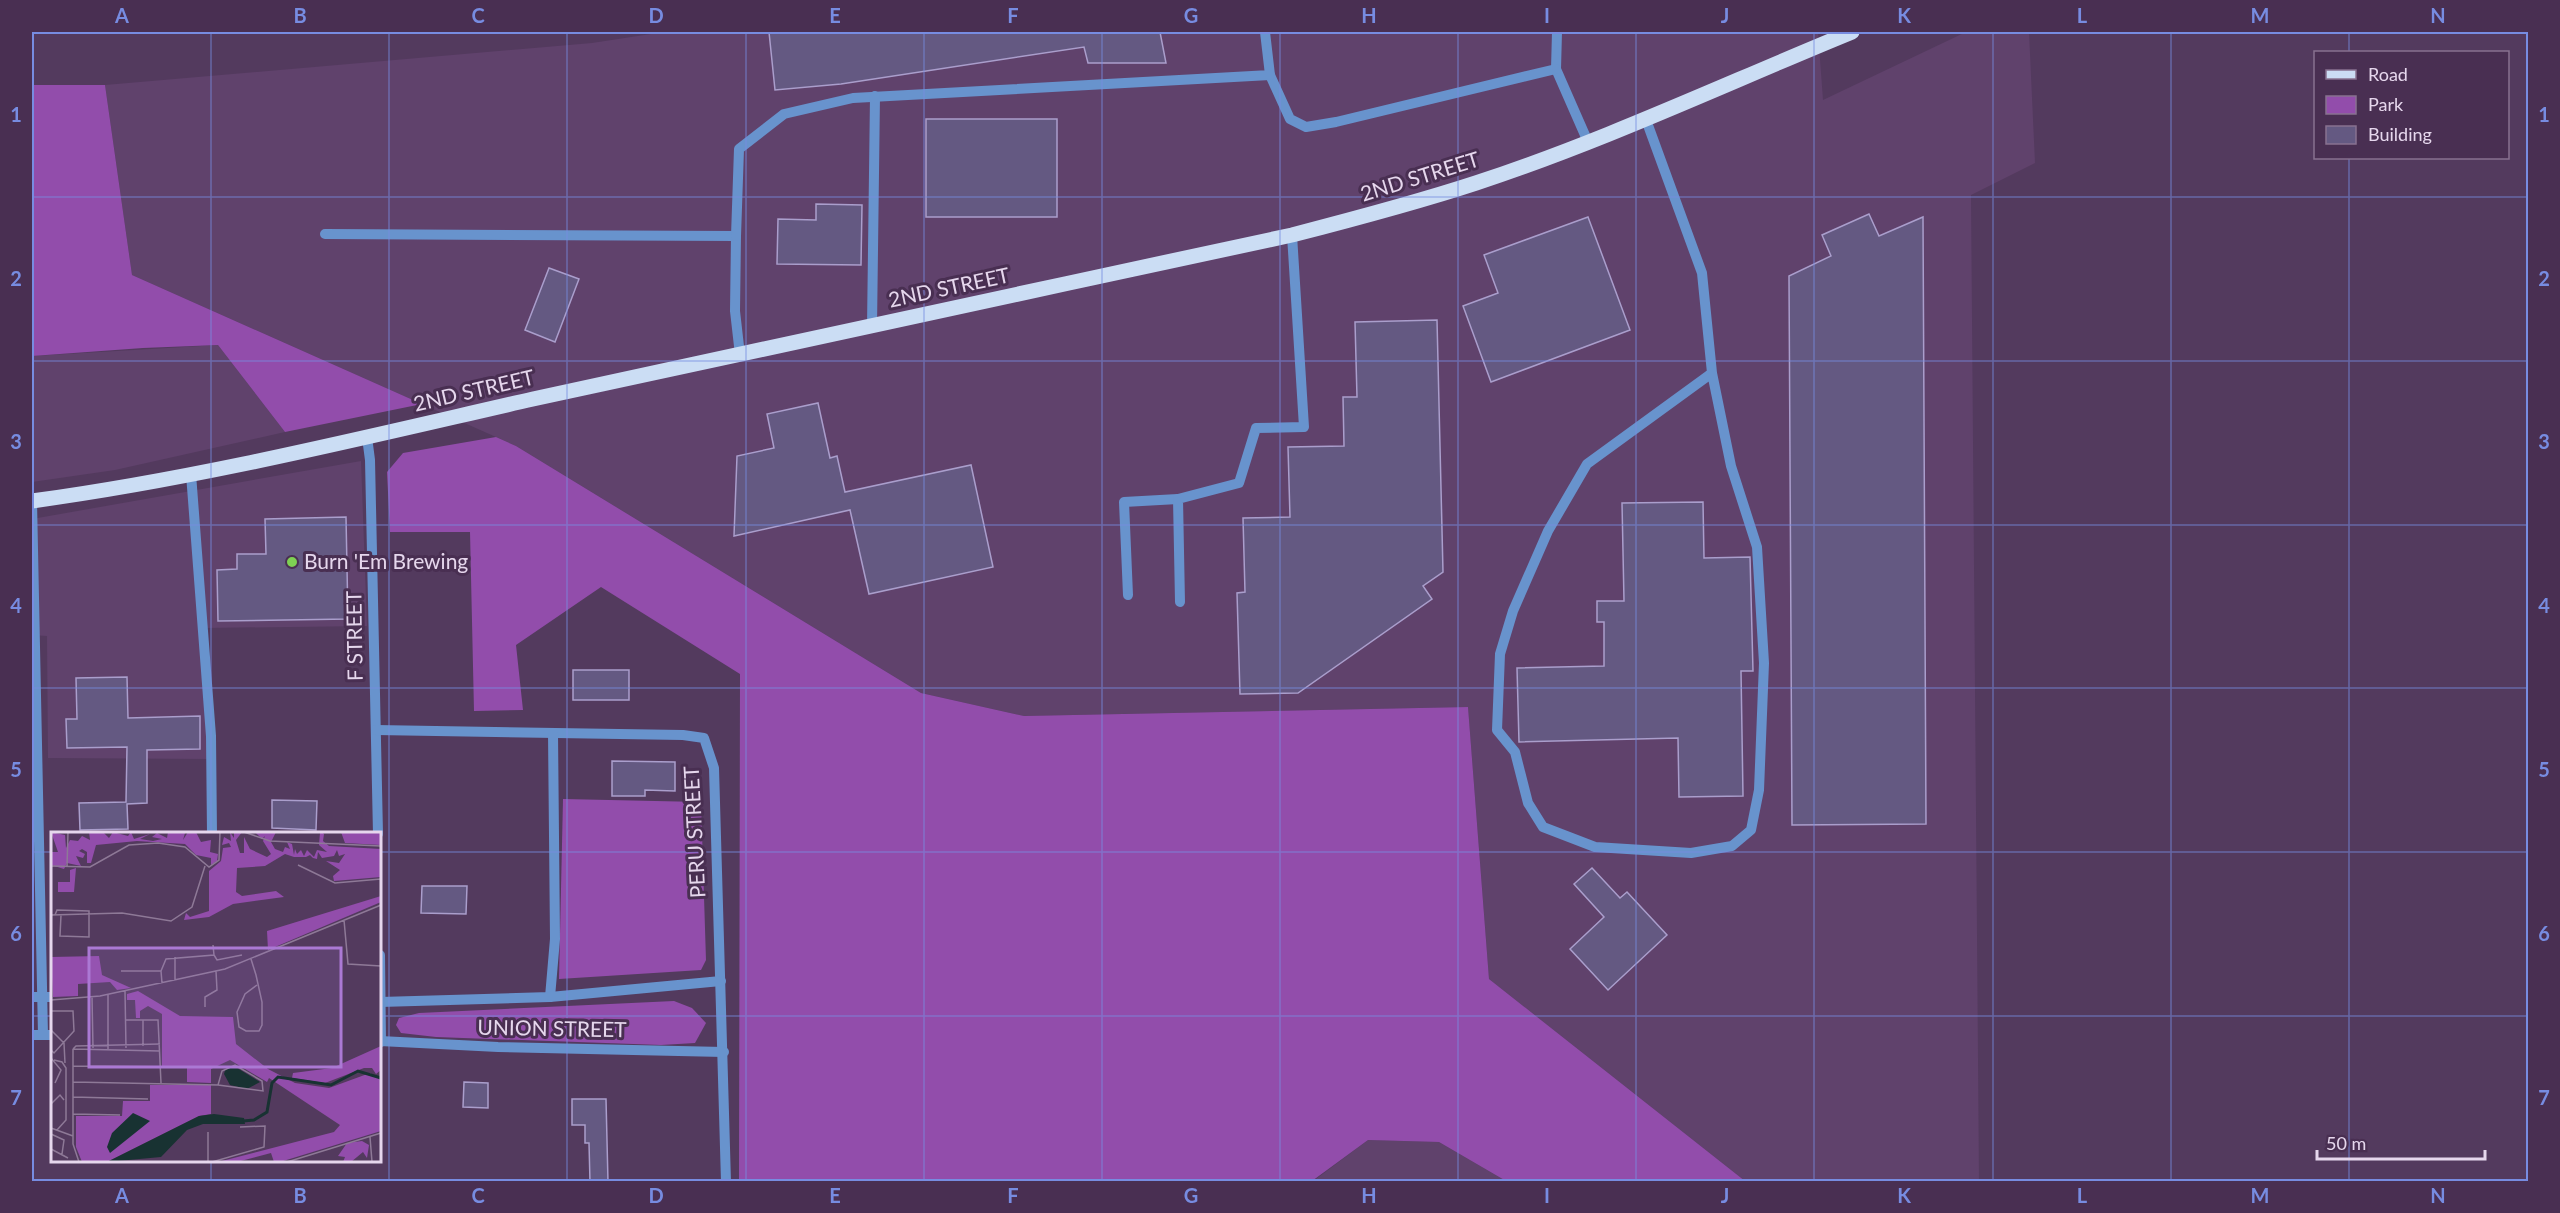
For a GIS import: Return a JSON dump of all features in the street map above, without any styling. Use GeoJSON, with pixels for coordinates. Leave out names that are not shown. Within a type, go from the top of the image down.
{"type":"FeatureCollection","features":[{"type":"Feature","properties":{"kind":"main road","name":"2ND STREET"},"geometry":{"type":"LineString","coordinates":[[32,501],[111,490],[367,437],[1292,235],[1477,183],[1588,142],[1852,32]]}},
{"type":"Feature","properties":{"kind":"street"},"geometry":{"type":"LineString","coordinates":[[1265,32],[1270,75],[1290,119],[1306,127],[1336,122],[1557,69]]}},
{"type":"Feature","properties":{"kind":"street"},"geometry":{"type":"LineString","coordinates":[[1557,32],[1557,69],[1588,142]]}},
{"type":"Feature","properties":{"kind":"street"},"geometry":{"type":"LineString","coordinates":[[740,355],[735,310],[739,149],[784,114],[853,98],[875,96],[1270,75]]}},
{"type":"Feature","properties":{"kind":"street"},"geometry":{"type":"LineString","coordinates":[[872,327],[875,96]]}},
{"type":"Feature","properties":{"kind":"street"},"geometry":{"type":"LineString","coordinates":[[1645,117],[1702,273],[1712,373],[1731,466],[1756,547],[1764,663],[1759,790],[1751,830],[1732,846],[1691,853],[1595,847],[1542,827],[1528,803],[1515,752],[1497,730],[1500,654],[1513,611],[1548,531],[1587,464],[1712,373]]}},
{"type":"Feature","properties":{"kind":"street"},"geometry":{"type":"LineString","coordinates":[[326,234],[736,236]]}},
{"type":"Feature","properties":{"kind":"street"},"geometry":{"type":"LineString","coordinates":[[1128,596],[1124,502],[1178,499],[1239,483],[1256,428],[1304,427],[1292,235]]}},
{"type":"Feature","properties":{"kind":"street","name":"F STREET"},"geometry":{"type":"LineString","coordinates":[[367,437],[370,460],[378,832]]}},
{"type":"Feature","properties":{"kind":"street"},"geometry":{"type":"LineString","coordinates":[[191,474],[211,736],[212,832]]}},
{"type":"Feature","properties":{"kind":"street"},"geometry":{"type":"LineString","coordinates":[[1178,499],[1180,602]]}},
{"type":"Feature","properties":{"kind":"street"},"geometry":{"type":"LineString","coordinates":[[32,501],[36,997],[42,1035]]}},
{"type":"Feature","properties":{"kind":"street","name":"PERU STREET"},"geometry":{"type":"LineString","coordinates":[[376,730],[682,735],[704,738],[714,768],[726,1182]]}},
{"type":"Feature","properties":{"kind":"street"},"geometry":{"type":"LineString","coordinates":[[550,997],[555,939],[553,734]]}},
{"type":"Feature","properties":{"kind":"street","name":"UNION STREET"},"geometry":{"type":"LineString","coordinates":[[381,1002],[550,997],[721,981]]}},
{"type":"Feature","properties":{"kind":"street","name":"UNION STREET"},"geometry":{"type":"LineString","coordinates":[[381,1042],[724,1052]]}},
{"type":"Feature","properties":{"kind":"shaded area"},"geometry":{"type":"Polygon","coordinates":[[[664,32],[1818,32],[1823,100],[1966,32],[2029,32],[2035,163],[1971,195],[1979,1181],[1745,1181],[1489,979],[1468,707],[1024,716],[921,693],[516,446],[132,275],[105,85],[592,43],[664,32]]]}},
{"type":"Feature","properties":{"kind":"shaded area"},"geometry":{"type":"Polygon","coordinates":[[[218,345],[285,432],[115,470],[32,482],[32,356],[218,345]]]}},
{"type":"Feature","properties":{"kind":"shaded area"},"geometry":{"type":"Polygon","coordinates":[[[361,461],[367,626],[203,628],[211,759],[48,758],[47,636],[32,635],[32,519],[361,461]]]}},
{"type":"Feature","properties":{"kind":"shaded area"},"geometry":{"type":"Polygon","coordinates":[[[1368,1140],[1439,1142],[1506,1181],[1312,1182],[1368,1140]]]}},
{"type":"Feature","properties":{"kind":"green space"},"geometry":{"type":"Polygon","coordinates":[[[32,85],[105,85],[132,275],[422,404],[285,432],[218,345],[32,356],[32,85]]]}},
{"type":"Feature","properties":{"kind":"green space"},"geometry":{"type":"Polygon","coordinates":[[[496,437],[516,446],[921,693],[1024,716],[1468,707],[1489,979],[1745,1181],[1506,1181],[1439,1142],[1368,1140],[1312,1181],[739,1181],[740,674],[601,587],[516,645],[523,710],[474,711],[470,532],[390,532],[387,472],[403,453],[496,437]]]}},
{"type":"Feature","properties":{"kind":"green space"},"geometry":{"type":"Polygon","coordinates":[[[563,799],[701,802],[706,960],[701,970],[559,979],[563,799]]]}},
{"type":"Feature","properties":{"kind":"green space"},"geometry":{"type":"Polygon","coordinates":[[[674,1001],[692,1008],[706,1023],[695,1043],[661,1045],[436,1037],[401,1033],[396,1025],[399,1018],[419,1013],[674,1001]]]}},
{"type":"Feature","properties":{"kind":"building"},"geometry":{"type":"Polygon","coordinates":[[[769,32],[1160,32],[1166,63],[1088,63],[1084,47],[841,84],[775,90],[769,32]]]}},
{"type":"Feature","properties":{"kind":"building"},"geometry":{"type":"Polygon","coordinates":[[[926,119],[1057,119],[1057,217],[926,217],[926,119]]]}},
{"type":"Feature","properties":{"kind":"building"},"geometry":{"type":"Polygon","coordinates":[[[816,204],[862,205],[861,265],[777,264],[778,219],[816,220],[816,204]]]}},
{"type":"Feature","properties":{"kind":"building"},"geometry":{"type":"Polygon","coordinates":[[[1869,214],[1879,236],[1923,217],[1926,824],[1792,825],[1789,276],[1831,256],[1822,235],[1869,214]]]}},
{"type":"Feature","properties":{"kind":"building"},"geometry":{"type":"Polygon","coordinates":[[[1588,217],[1630,330],[1491,382],[1463,306],[1498,293],[1484,255],[1588,217]]]}},
{"type":"Feature","properties":{"kind":"building"},"geometry":{"type":"Polygon","coordinates":[[[549,268],[579,279],[555,342],[525,330],[549,268]]]}},
{"type":"Feature","properties":{"kind":"building"},"geometry":{"type":"Polygon","coordinates":[[[1437,320],[1443,572],[1423,586],[1432,599],[1298,693],[1240,694],[1237,593],[1245,592],[1243,518],[1290,517],[1288,447],[1344,446],[1343,397],[1357,397],[1355,322],[1437,320]]]}},
{"type":"Feature","properties":{"kind":"building"},"geometry":{"type":"Polygon","coordinates":[[[818,403],[830,458],[837,456],[845,492],[971,465],[993,567],[869,594],[850,510],[734,536],[737,456],[774,448],[767,414],[818,403]]]}},
{"type":"Feature","properties":{"kind":"building"},"geometry":{"type":"Polygon","coordinates":[[[1703,502],[1704,558],[1750,557],[1753,671],[1741,671],[1743,796],[1679,797],[1678,738],[1519,742],[1517,668],[1604,666],[1604,622],[1597,622],[1597,601],[1624,601],[1622,503],[1703,502]]]}},
{"type":"Feature","properties":{"kind":"building","name":"Burn 'Em Brewing"},"geometry":{"type":"Polygon","coordinates":[[[346,517],[348,619],[218,621],[217,570],[237,569],[237,554],[266,554],[265,519],[346,517]]]}},
{"type":"Feature","properties":{"kind":"building"},"geometry":{"type":"Polygon","coordinates":[[[573,670],[629,670],[629,700],[573,700],[573,670]]]}},
{"type":"Feature","properties":{"kind":"building"},"geometry":{"type":"Polygon","coordinates":[[[127,677],[128,718],[200,716],[200,749],[147,750],[147,803],[127,804],[128,829],[80,830],[79,803],[126,802],[127,747],[67,748],[66,719],[77,719],[76,678],[127,677]]]}},
{"type":"Feature","properties":{"kind":"building"},"geometry":{"type":"Polygon","coordinates":[[[612,761],[675,762],[675,791],[645,790],[645,796],[612,796],[612,761]]]}},
{"type":"Feature","properties":{"kind":"building"},"geometry":{"type":"Polygon","coordinates":[[[272,800],[317,801],[316,830],[272,828],[272,800]]]}},
{"type":"Feature","properties":{"kind":"building"},"geometry":{"type":"Polygon","coordinates":[[[1592,868],[1620,898],[1627,892],[1667,935],[1608,990],[1570,949],[1604,917],[1574,884],[1592,868]]]}},
{"type":"Feature","properties":{"kind":"building"},"geometry":{"type":"Polygon","coordinates":[[[422,886],[467,886],[466,914],[421,913],[422,886]]]}},
{"type":"Feature","properties":{"kind":"building"},"geometry":{"type":"Polygon","coordinates":[[[464,1082],[488,1083],[488,1108],[463,1107],[464,1082]]]}},
{"type":"Feature","properties":{"kind":"building"},"geometry":{"type":"Polygon","coordinates":[[[572,1099],[606,1099],[608,1182],[590,1182],[589,1143],[585,1143],[585,1125],[572,1125],[572,1099]]]}},
{"type":"Feature","properties":{"kind":"place","name":"Burn 'Em Brewing"},"geometry":{"type":"Point","coordinates":[292,562]}}]}
